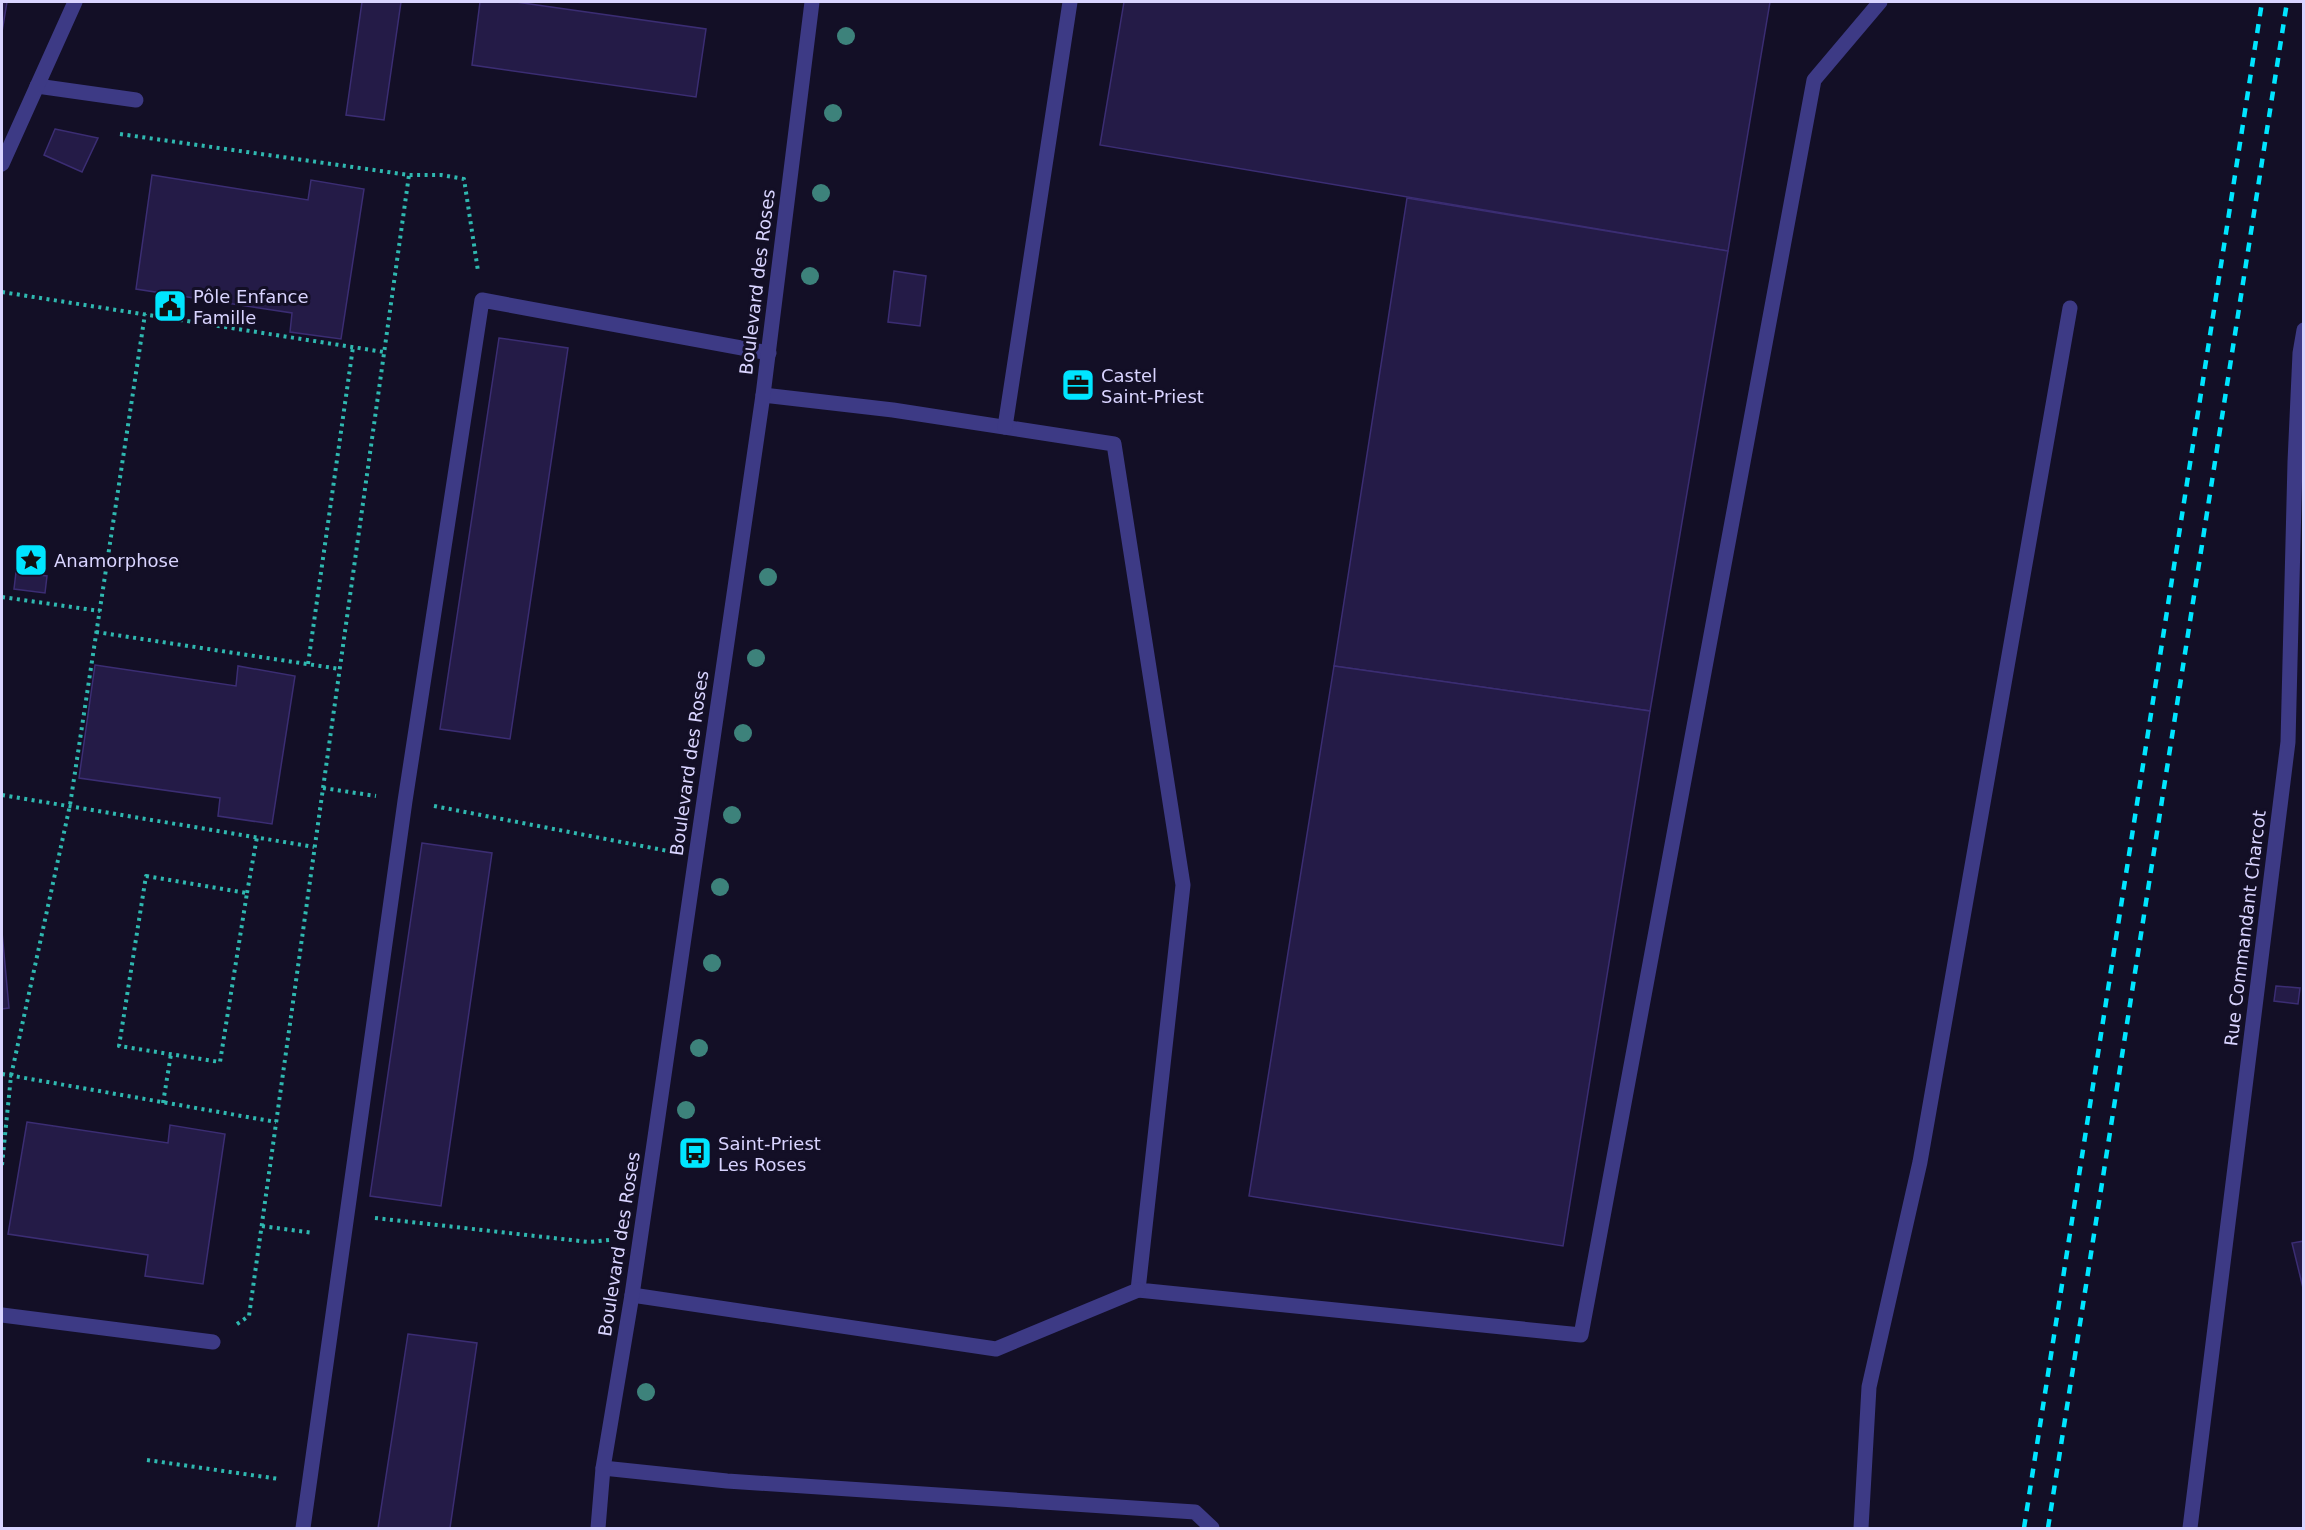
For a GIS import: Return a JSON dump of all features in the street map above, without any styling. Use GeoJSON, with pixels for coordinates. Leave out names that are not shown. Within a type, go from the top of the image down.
{"type":"FeatureCollection","features":[{"type":"Feature","properties":{"kind":"street"},"geometry":{"type":"LineString","coordinates":[[2,164],[75,2]]}},
{"type":"Feature","properties":{"kind":"street","name":"Boulevard des Roses"},"geometry":{"type":"LineString","coordinates":[[598,1528],[603,1468],[632,1295],[769,353],[812,2]]}},
{"type":"Feature","properties":{"kind":"street"},"geometry":{"type":"LineString","coordinates":[[1005,427],[1070,2]]}},
{"type":"Feature","properties":{"kind":"street"},"geometry":{"type":"LineString","coordinates":[[632,1295],[996,1349],[1138,1290],[1581,1335],[1814,80],[1880,2]]}},
{"type":"Feature","properties":{"kind":"street"},"geometry":{"type":"LineString","coordinates":[[37,86],[136,100]]}},
{"type":"Feature","properties":{"kind":"street"},"geometry":{"type":"LineString","coordinates":[[303,1528],[405,801],[482,300],[769,353]]}},
{"type":"Feature","properties":{"kind":"street"},"geometry":{"type":"LineString","coordinates":[[1861,1528],[1869,1387],[1920,1162],[2070,308]]}},
{"type":"Feature","properties":{"kind":"street","name":"Rue Commandant Charcot"},"geometry":{"type":"LineString","coordinates":[[2190,1528],[2288,742],[2295,462],[2300,353],[2304,330]]}},
{"type":"Feature","properties":{"kind":"street"},"geometry":{"type":"LineString","coordinates":[[763,395],[893,410],[1114,444],[1183,885],[1138,1290]]}},
{"type":"Feature","properties":{"kind":"street"},"geometry":{"type":"LineString","coordinates":[[2,1315],[213,1342]]}},
{"type":"Feature","properties":{"kind":"street"},"geometry":{"type":"LineString","coordinates":[[603,1468],[727,1481],[1195,1512],[1212,1528]]}},
{"type":"Feature","properties":{"kind":"path"},"geometry":{"type":"LineString","coordinates":[[120,134],[409,175],[441,175],[464,179],[482,300]]}},
{"type":"Feature","properties":{"kind":"path"},"geometry":{"type":"LineString","coordinates":[[213,1342],[249,1316],[409,175]]}},
{"type":"Feature","properties":{"kind":"path"},"geometry":{"type":"LineString","coordinates":[[2,292],[384,352]]}},
{"type":"Feature","properties":{"kind":"path"},"geometry":{"type":"LineString","coordinates":[[2,1165],[11,1076],[70,805],[146,314]]}},
{"type":"Feature","properties":{"kind":"path"},"geometry":{"type":"LineString","coordinates":[[308,664],[353,347]]}},
{"type":"Feature","properties":{"kind":"path"},"geometry":{"type":"LineString","coordinates":[[2,597],[100,611]]}},
{"type":"Feature","properties":{"kind":"path"},"geometry":{"type":"LineString","coordinates":[[96,632],[340,669]]}},
{"type":"Feature","properties":{"kind":"path"},"geometry":{"type":"LineString","coordinates":[[322,788],[351,792]]}},
{"type":"Feature","properties":{"kind":"path"},"geometry":{"type":"LineString","coordinates":[[2,795],[314,847]]}},
{"type":"Feature","properties":{"kind":"path"},"geometry":{"type":"LineString","coordinates":[[405,801],[695,856]]}},
{"type":"Feature","properties":{"kind":"path"},"geometry":{"type":"LineString","coordinates":[[247,892],[146,876],[119,1046],[220,1062],[257,837]]}},
{"type":"Feature","properties":{"kind":"path"},"geometry":{"type":"LineString","coordinates":[[163,1102],[171,1054]]}},
{"type":"Feature","properties":{"kind":"path"},"geometry":{"type":"LineString","coordinates":[[2,1074],[276,1122]]}},
{"type":"Feature","properties":{"kind":"path"},"geometry":{"type":"LineString","coordinates":[[347,1215],[589,1242],[640,1238]]}},
{"type":"Feature","properties":{"kind":"path"},"geometry":{"type":"LineString","coordinates":[[261,1226],[287,1229]]}},
{"type":"Feature","properties":{"kind":"path"},"geometry":{"type":"LineString","coordinates":[[147,1460],[310,1484]]}},
{"type":"Feature","properties":{"kind":"building"},"geometry":{"type":"Polygon","coordinates":[[[2,2],[7,2],[2,32],[2,2]]]}},
{"type":"Feature","properties":{"kind":"building"},"geometry":{"type":"Polygon","coordinates":[[[362,2],[401,2],[384,120],[346,115],[362,2]]]}},
{"type":"Feature","properties":{"kind":"building"},"geometry":{"type":"Polygon","coordinates":[[[480,2],[516,2],[706,29],[696,97],[472,65],[480,2]]]}},
{"type":"Feature","properties":{"kind":"building"},"geometry":{"type":"Polygon","coordinates":[[[1124,2],[1770,2],[1728,251],[1100,145],[1124,2]]]}},
{"type":"Feature","properties":{"kind":"building"},"geometry":{"type":"Polygon","coordinates":[[[55,129],[98,138],[82,172],[44,155],[55,129]]]}},
{"type":"Feature","properties":{"kind":"building"},"geometry":{"type":"Polygon","coordinates":[[[152,175],[308,200],[311,180],[364,189],[341,339],[290,332],[292,313],[136,289],[152,175]]]}},
{"type":"Feature","properties":{"kind":"building"},"geometry":{"type":"Polygon","coordinates":[[[1407,198],[1728,251],[1650,711],[1334,666],[1407,198]]]}},
{"type":"Feature","properties":{"kind":"building"},"geometry":{"type":"Polygon","coordinates":[[[894,271],[926,276],[920,326],[888,322],[894,271]]]}},
{"type":"Feature","properties":{"kind":"building"},"geometry":{"type":"Polygon","coordinates":[[[499,338],[568,348],[510,739],[440,729],[499,338]]]}},
{"type":"Feature","properties":{"kind":"building"},"geometry":{"type":"Polygon","coordinates":[[[16,572],[47,576],[45,593],[14,589],[16,572]]]}},
{"type":"Feature","properties":{"kind":"building"},"geometry":{"type":"Polygon","coordinates":[[[95,665],[236,686],[238,666],[295,676],[272,824],[218,816],[220,798],[79,778],[95,665]]]}},
{"type":"Feature","properties":{"kind":"building"},"geometry":{"type":"Polygon","coordinates":[[[1334,666],[1650,711],[1563,1246],[1249,1196],[1334,666]]]}},
{"type":"Feature","properties":{"kind":"building"},"geometry":{"type":"Polygon","coordinates":[[[422,843],[492,853],[441,1206],[370,1196],[422,843]]]}},
{"type":"Feature","properties":{"kind":"building"},"geometry":{"type":"Polygon","coordinates":[[[2,932],[9,1008],[2,1009],[2,932]]]}},
{"type":"Feature","properties":{"kind":"building"},"geometry":{"type":"Polygon","coordinates":[[[2276,986],[2300,988],[2298,1004],[2274,1001],[2276,986]]]}},
{"type":"Feature","properties":{"kind":"building"},"geometry":{"type":"Polygon","coordinates":[[[27,1122],[168,1143],[170,1125],[225,1134],[203,1284],[145,1276],[148,1255],[8,1234],[27,1122]]]}},
{"type":"Feature","properties":{"kind":"building"},"geometry":{"type":"Polygon","coordinates":[[[2304,1241],[2304,1292],[2292,1243],[2304,1241]]]}},
{"type":"Feature","properties":{"kind":"building"},"geometry":{"type":"Polygon","coordinates":[[[408,1334],[477,1343],[450,1528],[378,1528],[408,1334]]]}},
{"type":"Feature","properties":{"kind":"railway"},"geometry":{"type":"LineString","coordinates":[[2024,1528],[2262,2]]}},
{"type":"Feature","properties":{"kind":"railway"},"geometry":{"type":"LineString","coordinates":[[2048,1528],[2287,2]]}},
{"type":"Feature","properties":{"kind":"place","name":"Pôle Enfance Famille"},"geometry":{"type":"Point","coordinates":[170,306]}},
{"type":"Feature","properties":{"kind":"place","name":"Castel Saint-Priest"},"geometry":{"type":"Point","coordinates":[1078,385]}},
{"type":"Feature","properties":{"kind":"place","name":"Anamorphose"},"geometry":{"type":"Point","coordinates":[31,560]}},
{"type":"Feature","properties":{"kind":"place","name":"Saint-Priest Les Roses"},"geometry":{"type":"Point","coordinates":[695,1153]}}]}
